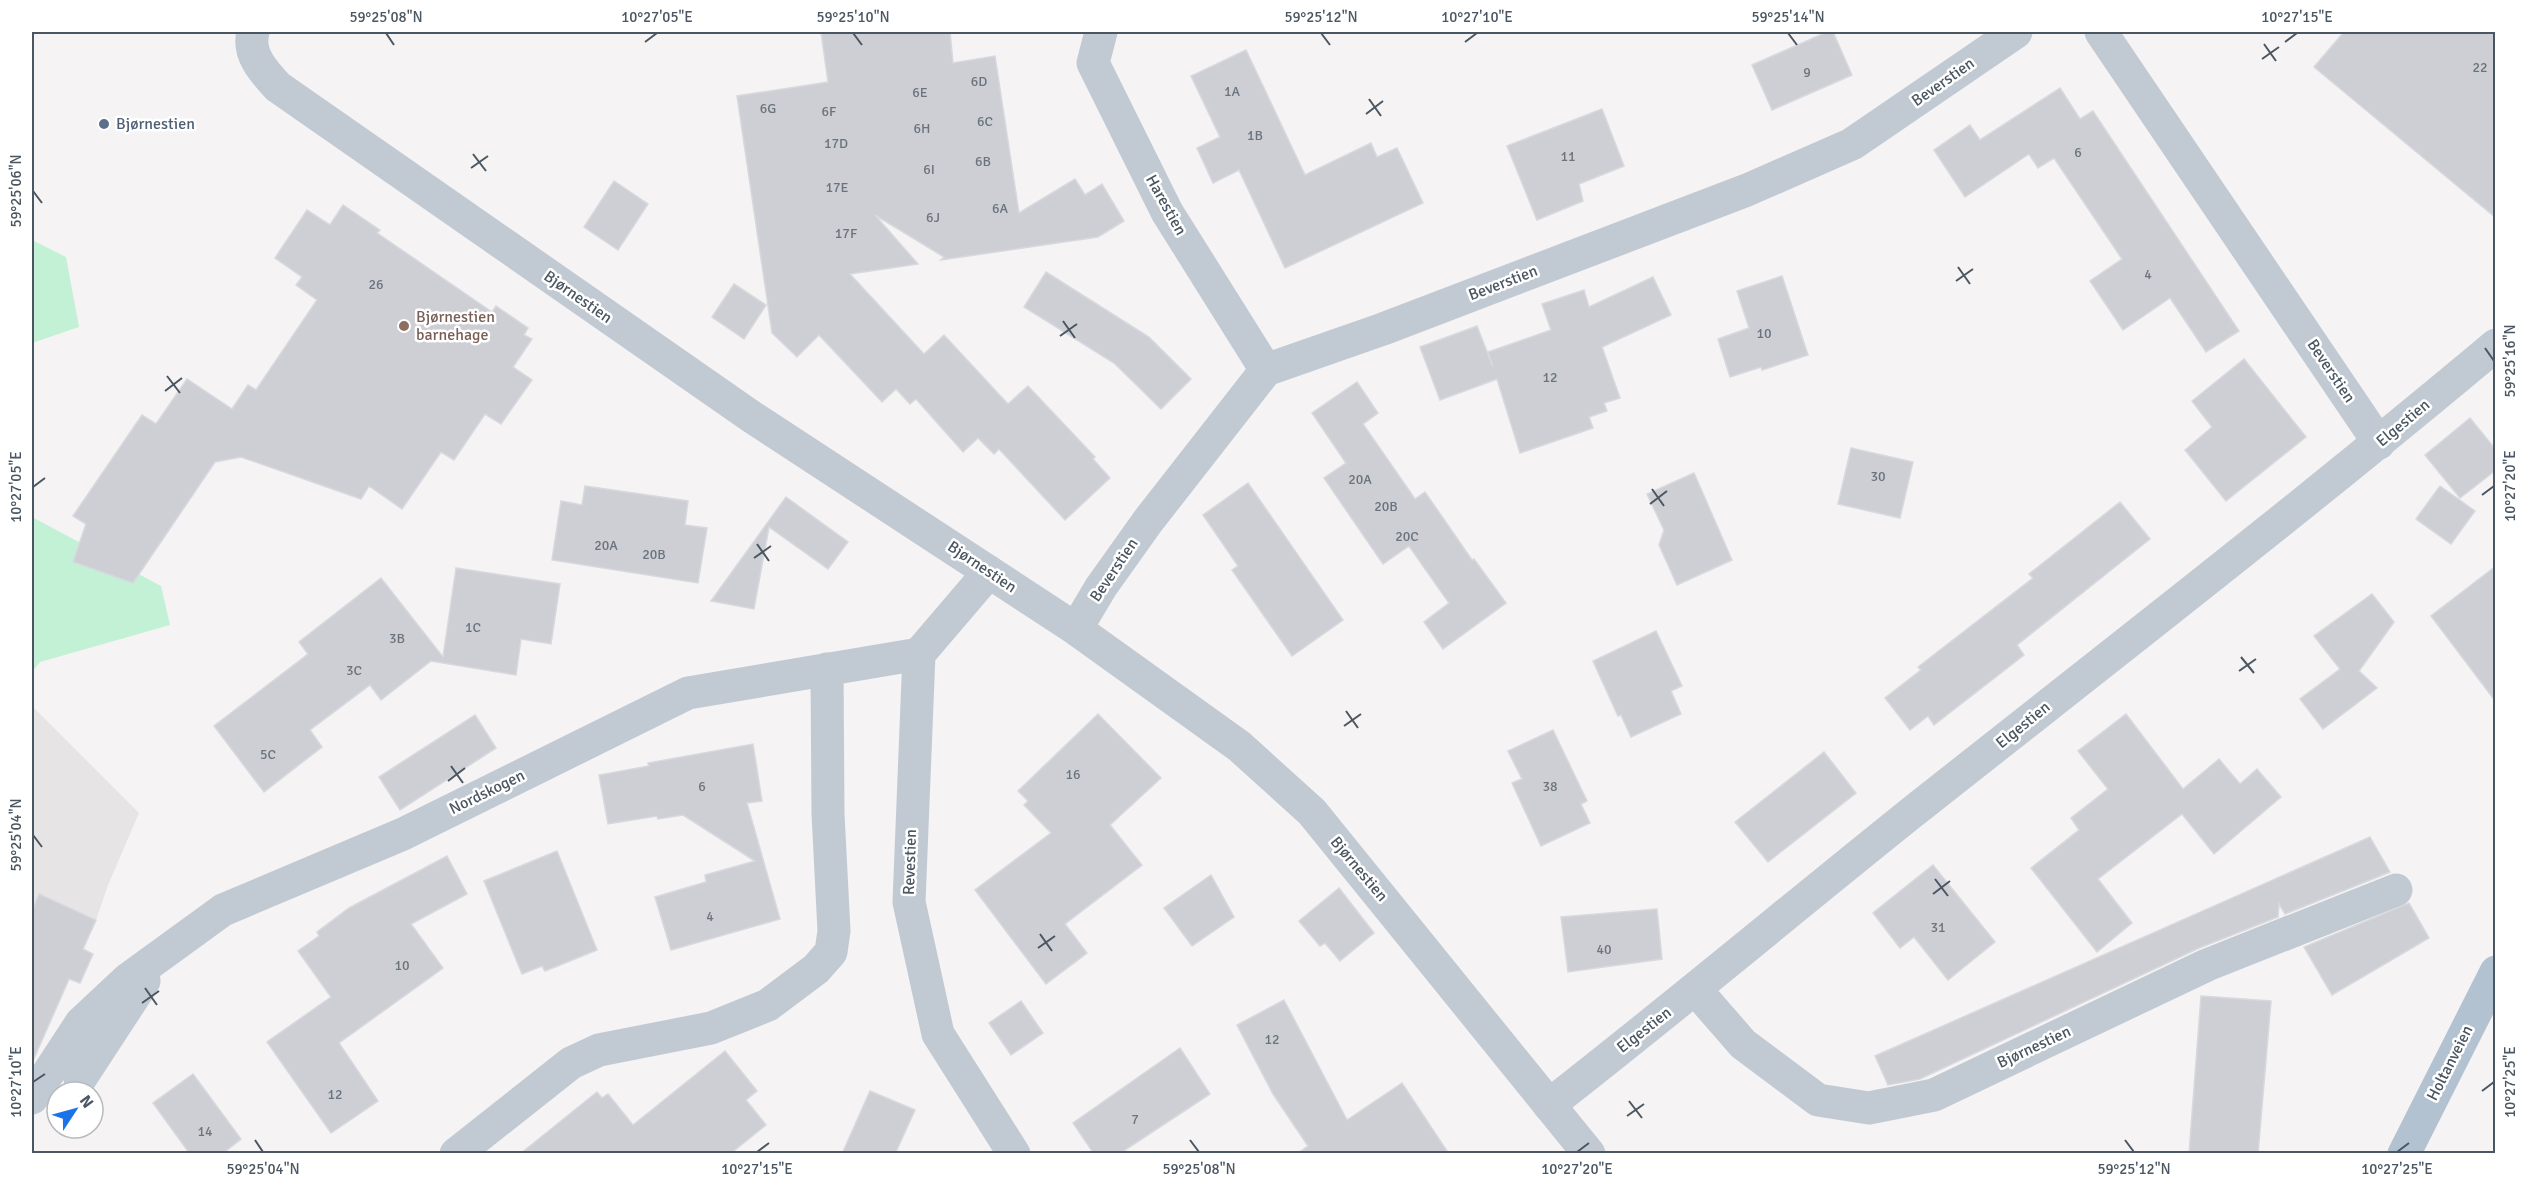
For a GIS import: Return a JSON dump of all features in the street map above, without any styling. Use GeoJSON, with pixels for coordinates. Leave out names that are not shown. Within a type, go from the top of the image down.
{"type":"FeatureCollection","features":[{"type":"Feature","properties":{"kind":"main road","name":"Holtanveien"},"geometry":{"type":"LineString","coordinates":[[2404,1154],[2496,972]]}},
{"type":"Feature","properties":{"kind":"street","name":"Bjørnestien"},"geometry":{"type":"LineString","coordinates":[[253,32],[251,40],[258,65],[278,87],[724,397],[1076,629],[1239,746],[1312,812],[1589,1154]]}},
{"type":"Feature","properties":{"kind":"street","name":"Harestien"},"geometry":{"type":"LineString","coordinates":[[1101,32],[1093,63],[1167,212],[1266,370]]}},
{"type":"Feature","properties":{"kind":"street","name":"Beverstien"},"geometry":{"type":"LineString","coordinates":[[1076,629],[1101,587],[1148,521],[1266,370],[1383,329],[1747,190],[1852,144],[2016,32]]}},
{"type":"Feature","properties":{"kind":"street","name":"Beverstien"},"geometry":{"type":"LineString","coordinates":[[2101,32],[2379,442]]}},
{"type":"Feature","properties":{"kind":"street","name":"Elgestien"},"geometry":{"type":"LineString","coordinates":[[1549,1105],[1696,990],[1907,817],[2379,442],[2496,345]]}},
{"type":"Feature","properties":{"kind":"street"},"geometry":{"type":"LineString","coordinates":[[919,654],[989,572]]}},
{"type":"Feature","properties":{"kind":"street","name":"Nordskogen"},"geometry":{"type":"LineString","coordinates":[[32,1098],[81,1023],[128,979],[222,910],[403,834],[688,693],[919,654]]}},
{"type":"Feature","properties":{"kind":"street","name":"Revestien"},"geometry":{"type":"LineString","coordinates":[[919,654],[909,902],[938,1034],[1014,1154]]}},
{"type":"Feature","properties":{"kind":"street"},"geometry":{"type":"LineString","coordinates":[[456,1154],[571,1063],[600,1050],[711,1028],[768,1005],[816,969],[831,952],[834,931],[828,814],[827,669]]}},
{"type":"Feature","properties":{"kind":"street","name":"Bjørnestien"},"geometry":{"type":"LineString","coordinates":[[1696,990],[1743,1044],[1818,1100],[1869,1108],[1934,1095],[2207,965],[2396,890]]}},
{"type":"Feature","properties":{"kind":"street","name":"Nordskogen"},"geometry":{"type":"LineString","coordinates":[[80,1079],[161,954]]}},
{"type":"Feature","properties":{"kind":"shaded area"},"geometry":{"type":"Polygon","coordinates":[[[32,706],[139,813],[108,885],[96,920],[54,1013],[32,1055],[32,706]]]}},
{"type":"Feature","properties":{"kind":"green space"},"geometry":{"type":"Polygon","coordinates":[[[32,240],[66,257],[79,327],[32,343],[32,240]]]}},
{"type":"Feature","properties":{"kind":"green space"},"geometry":{"type":"Polygon","coordinates":[[[32,517],[161,586],[170,625],[40,662],[32,672],[32,517]]]}},
{"type":"Feature","properties":{"kind":"building"},"geometry":{"type":"Polygon","coordinates":[[[821,32],[950,32],[953,63],[995,56],[1019,213],[1075,179],[1085,195],[1102,184],[1124,221],[1098,237],[941,260],[944,257],[875,215],[918,264],[850,274],[924,354],[944,335],[1008,404],[1028,386],[1095,457],[1093,459],[1110,478],[1065,520],[999,449],[994,454],[978,438],[963,452],[916,399],[910,404],[896,389],[882,402],[819,335],[797,357],[772,333],[737,96],[828,82],[821,32]]]}},
{"type":"Feature","properties":{"kind":"building"},"geometry":{"type":"Polygon","coordinates":[[[1827,32],[1833,32],[1852,75],[1772,110],[1752,65],[1827,32]]]}},
{"type":"Feature","properties":{"kind":"building"},"geometry":{"type":"Polygon","coordinates":[[[2344,32],[2496,32],[2496,218],[2314,67],[2344,32]]]}},
{"type":"Feature","properties":{"kind":"building"},"geometry":{"type":"Polygon","coordinates":[[[1246,50],[1305,175],[1371,143],[1377,157],[1397,148],[1423,203],[1285,268],[1239,170],[1213,183],[1197,148],[1220,137],[1191,76],[1246,50]]]}},
{"type":"Feature","properties":{"kind":"building"},"geometry":{"type":"Polygon","coordinates":[[[2060,88],[2080,119],[2093,111],[2239,331],[2206,352],[2170,298],[2123,330],[2090,281],[2122,259],[2054,158],[2038,168],[2029,154],[1965,197],[1934,150],[1970,125],[1980,140],[2060,88]]]}},
{"type":"Feature","properties":{"kind":"building"},"geometry":{"type":"Polygon","coordinates":[[[1602,109],[1624,166],[1579,184],[1583,201],[1537,220],[1507,146],[1602,109]]]}},
{"type":"Feature","properties":{"kind":"building"},"geometry":{"type":"Polygon","coordinates":[[[614,181],[648,204],[618,250],[584,227],[614,181]]]}},
{"type":"Feature","properties":{"kind":"building"},"geometry":{"type":"Polygon","coordinates":[[[343,205],[380,230],[377,233],[492,312],[496,306],[528,328],[524,335],[532,339],[513,367],[532,380],[501,424],[485,414],[454,460],[441,452],[402,509],[369,486],[361,499],[241,457],[215,462],[133,583],[73,562],[86,524],[73,516],[142,415],[156,424],[187,379],[232,409],[248,385],[256,390],[317,300],[296,285],[302,277],[275,258],[307,210],[330,225],[343,205]]]}},
{"type":"Feature","properties":{"kind":"building"},"geometry":{"type":"Polygon","coordinates":[[[1046,272],[1149,337],[1191,379],[1161,409],[1114,363],[1024,307],[1046,272]]]}},
{"type":"Feature","properties":{"kind":"building"},"geometry":{"type":"Polygon","coordinates":[[[1782,276],[1808,355],[1762,370],[1761,367],[1730,377],[1718,339],[1749,328],[1737,291],[1782,276]]]}},
{"type":"Feature","properties":{"kind":"building"},"geometry":{"type":"Polygon","coordinates":[[[1653,277],[1671,315],[1602,347],[1620,398],[1604,403],[1607,411],[1589,417],[1593,428],[1520,453],[1497,379],[1440,400],[1420,347],[1477,326],[1493,367],[1488,352],[1551,330],[1542,304],[1584,290],[1589,307],[1653,277]]]}},
{"type":"Feature","properties":{"kind":"building"},"geometry":{"type":"Polygon","coordinates":[[[734,284],[766,305],[744,339],[712,317],[734,284]]]}},
{"type":"Feature","properties":{"kind":"building"},"geometry":{"type":"Polygon","coordinates":[[[2244,359],[2306,437],[2226,501],[2185,450],[2212,427],[2192,401],[2244,359]]]}},
{"type":"Feature","properties":{"kind":"building"},"geometry":{"type":"Polygon","coordinates":[[[1357,382],[1378,413],[1363,424],[1415,499],[1425,492],[1472,560],[1474,559],[1506,603],[1443,649],[1424,622],[1449,603],[1409,546],[1383,564],[1324,478],[1346,463],[1312,413],[1357,382]]]}},
{"type":"Feature","properties":{"kind":"building"},"geometry":{"type":"Polygon","coordinates":[[[2470,418],[2496,450],[2496,470],[2460,498],[2425,455],[2470,418]]]}},
{"type":"Feature","properties":{"kind":"building"},"geometry":{"type":"Polygon","coordinates":[[[1851,448],[1913,462],[1900,518],[1838,504],[1851,448]]]}},
{"type":"Feature","properties":{"kind":"building"},"geometry":{"type":"Polygon","coordinates":[[[1694,473],[1732,560],[1677,585],[1659,545],[1664,530],[1647,494],[1694,473]]]}},
{"type":"Feature","properties":{"kind":"building"},"geometry":{"type":"Polygon","coordinates":[[[1248,483],[1343,620],[1292,656],[1232,570],[1238,566],[1203,515],[1248,483]]]}},
{"type":"Feature","properties":{"kind":"building"},"geometry":{"type":"Polygon","coordinates":[[[585,486],[688,501],[685,525],[707,528],[698,583],[552,560],[561,501],[582,505],[585,486]]]}},
{"type":"Feature","properties":{"kind":"building"},"geometry":{"type":"Polygon","coordinates":[[[2440,486],[2475,511],[2451,544],[2416,519],[2440,486]]]}},
{"type":"Feature","properties":{"kind":"building"},"geometry":{"type":"Polygon","coordinates":[[[786,497],[848,542],[828,569],[769,527],[754,609],[711,601],[786,497]]]}},
{"type":"Feature","properties":{"kind":"building"},"geometry":{"type":"Polygon","coordinates":[[[2120,502],[2150,539],[2017,645],[2024,655],[1934,725],[1928,716],[1910,730],[1885,698],[1921,670],[1918,667],[2033,578],[2029,574],[2120,502]]]}},
{"type":"Feature","properties":{"kind":"building"},"geometry":{"type":"Polygon","coordinates":[[[2496,566],[2496,702],[2431,616],[2496,566]]]}},
{"type":"Feature","properties":{"kind":"building"},"geometry":{"type":"Polygon","coordinates":[[[456,568],[560,584],[551,644],[521,639],[516,675],[431,661],[381,700],[370,685],[310,730],[322,747],[264,792],[214,726],[308,654],[299,642],[381,578],[443,657],[456,568]]]}},
{"type":"Feature","properties":{"kind":"building"},"geometry":{"type":"Polygon","coordinates":[[[2372,594],[2394,622],[2359,671],[2377,688],[2323,729],[2300,699],[2340,669],[2314,636],[2372,594]]]}},
{"type":"Feature","properties":{"kind":"building"},"geometry":{"type":"Polygon","coordinates":[[[1656,631],[1682,686],[1671,691],[1681,714],[1631,737],[1621,715],[1618,716],[1593,661],[1656,631]]]}},
{"type":"Feature","properties":{"kind":"building"},"geometry":{"type":"Polygon","coordinates":[[[1098,714],[1161,778],[1110,825],[1142,865],[1065,924],[1087,953],[1046,984],[975,890],[1051,833],[1024,805],[1028,801],[1018,791],[1098,714]]]}},
{"type":"Feature","properties":{"kind":"building"},"geometry":{"type":"Polygon","coordinates":[[[2126,714],[2183,789],[2219,759],[2240,784],[2257,769],[2281,797],[2214,854],[2182,814],[2098,879],[2132,923],[2097,952],[2031,868],[2079,830],[2071,818],[2108,789],[2078,751],[2126,714]]]}},
{"type":"Feature","properties":{"kind":"building"},"geometry":{"type":"Polygon","coordinates":[[[475,715],[496,748],[400,810],[379,777],[475,715]]]}},
{"type":"Feature","properties":{"kind":"building"},"geometry":{"type":"Polygon","coordinates":[[[1553,730],[1587,801],[1581,804],[1590,823],[1541,846],[1512,783],[1522,779],[1508,751],[1553,730]]]}},
{"type":"Feature","properties":{"kind":"building"},"geometry":{"type":"Polygon","coordinates":[[[753,744],[762,801],[747,803],[780,919],[671,950],[655,897],[706,882],[705,875],[755,861],[683,815],[658,819],[657,816],[608,824],[599,775],[649,766],[648,763],[753,744]]]}},
{"type":"Feature","properties":{"kind":"building"},"geometry":{"type":"Polygon","coordinates":[[[1824,752],[1856,793],[1768,862],[1735,822],[1824,752]]]}},
{"type":"Feature","properties":{"kind":"building"},"geometry":{"type":"Polygon","coordinates":[[[2370,837],[2390,872],[2285,914],[2279,904],[2278,917],[2199,948],[1920,1079],[1888,1085],[1875,1056],[2370,837]]]}},
{"type":"Feature","properties":{"kind":"building"},"geometry":{"type":"Polygon","coordinates":[[[557,851],[597,950],[545,971],[542,966],[522,974],[484,881],[557,851]]]}},
{"type":"Feature","properties":{"kind":"building"},"geometry":{"type":"Polygon","coordinates":[[[447,856],[467,894],[411,924],[443,968],[339,1043],[378,1101],[331,1133],[267,1042],[331,997],[298,951],[319,936],[317,932],[349,908],[447,856]]]}},
{"type":"Feature","properties":{"kind":"building"},"geometry":{"type":"Polygon","coordinates":[[[1933,865],[1995,942],[1948,980],[1914,937],[1900,948],[1873,913],[1933,865]]]}},
{"type":"Feature","properties":{"kind":"building"},"geometry":{"type":"Polygon","coordinates":[[[1211,875],[1234,917],[1192,946],[1164,908],[1211,875]]]}},
{"type":"Feature","properties":{"kind":"building"},"geometry":{"type":"Polygon","coordinates":[[[1339,888],[1374,933],[1340,961],[1325,943],[1320,946],[1299,921],[1339,888]]]}},
{"type":"Feature","properties":{"kind":"building"},"geometry":{"type":"Polygon","coordinates":[[[39,894],[96,920],[83,949],[93,954],[80,983],[69,979],[32,1063],[32,911],[39,894]]]}},
{"type":"Feature","properties":{"kind":"building"},"geometry":{"type":"Polygon","coordinates":[[[2409,903],[2429,938],[2332,995],[2304,947],[2409,903]]]}},
{"type":"Feature","properties":{"kind":"building"},"geometry":{"type":"Polygon","coordinates":[[[1657,909],[1662,959],[1568,972],[1561,917],[1657,909]]]}},
{"type":"Feature","properties":{"kind":"building"},"geometry":{"type":"Polygon","coordinates":[[[2201,996],[2271,1001],[2258,1154],[2189,1154],[2201,996]]]}},
{"type":"Feature","properties":{"kind":"building"},"geometry":{"type":"Polygon","coordinates":[[[1284,1000],[1347,1120],[1402,1083],[1449,1154],[1297,1154],[1308,1146],[1273,1094],[1237,1025],[1284,1000]]]}},
{"type":"Feature","properties":{"kind":"building"},"geometry":{"type":"Polygon","coordinates":[[[1021,1001],[1043,1033],[1011,1055],[989,1023],[1021,1001]]]}},
{"type":"Feature","properties":{"kind":"building"},"geometry":{"type":"Polygon","coordinates":[[[1180,1048],[1210,1094],[1119,1154],[1094,1154],[1073,1123],[1180,1048]]]}},
{"type":"Feature","properties":{"kind":"building"},"geometry":{"type":"Polygon","coordinates":[[[725,1051],[757,1091],[746,1100],[766,1125],[730,1154],[520,1154],[597,1092],[602,1098],[608,1094],[633,1125],[725,1051]]]}},
{"type":"Feature","properties":{"kind":"building"},"geometry":{"type":"Polygon","coordinates":[[[193,1074],[241,1139],[222,1154],[190,1154],[153,1103],[193,1074]]]}},
{"type":"Feature","properties":{"kind":"building"},"geometry":{"type":"Polygon","coordinates":[[[870,1091],[915,1110],[895,1154],[842,1154],[870,1091]]]}},
{"type":"Feature","properties":{"kind":"place","name":"Bjørnestien"},"geometry":{"type":"Point","coordinates":[104,124]}},
{"type":"Feature","properties":{"kind":"place","name":"Bjørnestien barnehage"},"geometry":{"type":"Point","coordinates":[404,326]}}]}
